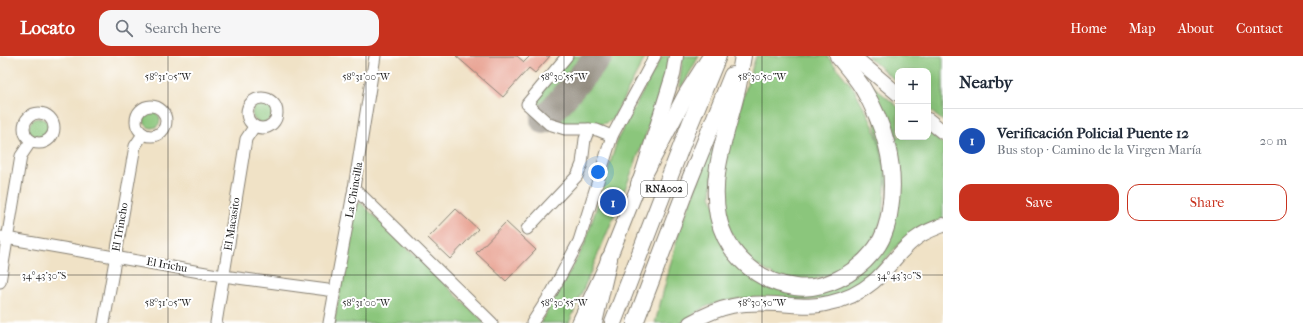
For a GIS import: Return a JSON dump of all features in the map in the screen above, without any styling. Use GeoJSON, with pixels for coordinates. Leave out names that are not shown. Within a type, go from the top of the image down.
{"type":"FeatureCollection","features":[{"type":"Feature","properties":{"kind":"highway"},"geometry":{"type":"LineString","coordinates":[[639,184],[686,95],[710,56]]}},
{"type":"Feature","properties":{"kind":"highway","name":"RNA002"},"geometry":{"type":"LineString","coordinates":[[613,323],[678,153],[718,56]]}},
{"type":"Feature","properties":{"kind":"highway"},"geometry":{"type":"LineString","coordinates":[[742,56],[738,86],[719,162],[716,197],[718,216],[723,234],[731,249],[741,261],[763,277],[778,284],[796,288],[828,283],[844,276],[859,266],[873,253],[881,239],[888,220],[892,190],[889,151],[878,119],[862,87],[838,56]]}},
{"type":"Feature","properties":{"kind":"highway","name":"RNA002"},"geometry":{"type":"LineString","coordinates":[[635,323],[709,131],[742,56]]}},
{"type":"Feature","properties":{"kind":"highway"},"geometry":{"type":"LineString","coordinates":[[647,323],[662,252]]}},
{"type":"Feature","properties":{"kind":"highway"},"geometry":{"type":"LineString","coordinates":[[594,323],[609,259]]}},
{"type":"Feature","properties":{"kind":"main road"},"geometry":{"type":"LineString","coordinates":[[579,323],[609,259],[639,184],[673,75],[676,56]]}},
{"type":"Feature","properties":{"kind":"main road"},"geometry":{"type":"LineString","coordinates":[[853,56],[895,91]]}},
{"type":"Feature","properties":{"kind":"main road"},"geometry":{"type":"LineString","coordinates":[[931,122],[943,132]]}},
{"type":"Feature","properties":{"kind":"main road"},"geometry":{"type":"LineString","coordinates":[[690,323],[721,308],[740,304],[807,306],[829,303],[852,295],[872,282],[903,250],[921,235],[943,225]]}},
{"type":"Feature","properties":{"kind":"street","name":"La Chincilla"},"geometry":{"type":"LineString","coordinates":[[328,323],[354,188],[375,56]]}},
{"type":"Feature","properties":{"kind":"street"},"geometry":{"type":"LineString","coordinates":[[567,56],[527,104],[549,124],[565,129],[597,130],[612,136]]}},
{"type":"Feature","properties":{"kind":"street"},"geometry":{"type":"LineString","coordinates":[[532,323],[552,292],[579,241],[612,136],[655,56]]}},
{"type":"Feature","properties":{"kind":"street","name":"El Macasito"},"geometry":{"type":"LineString","coordinates":[[216,323],[246,139],[254,126]]}},
{"type":"Feature","properties":{"kind":"street"},"geometry":{"type":"LineString","coordinates":[[527,229],[577,176],[582,164],[585,139],[589,129]]}},
{"type":"Feature","properties":{"kind":"street","name":"El Trincho"},"geometry":{"type":"LineString","coordinates":[[104,323],[135,146],[143,134]]}},
{"type":"Feature","properties":{"kind":"street"},"geometry":{"type":"LineString","coordinates":[[0,282],[4,237],[21,156],[31,141]]}},
{"type":"Feature","properties":{"kind":"street"},"geometry":{"type":"LineString","coordinates":[[354,188],[492,323]]}},
{"type":"Feature","properties":{"kind":"street","name":"El Irichu"},"geometry":{"type":"LineString","coordinates":[[4,237],[223,276],[335,292]]}},
{"type":"Feature","properties":{"kind":"green space"},"geometry":{"type":"Polygon","coordinates":[[[571,56],[646,56],[612,120],[606,123],[591,126],[573,126],[558,123],[552,120],[535,105],[534,102],[571,56]]]}},
{"type":"Feature","properties":{"kind":"green space"},"geometry":{"type":"Polygon","coordinates":[[[662,56],[669,56],[665,77],[645,137],[569,323],[540,323],[585,244],[618,138],[662,56]]]}},
{"type":"Feature","properties":{"kind":"green space"},"geometry":{"type":"Polygon","coordinates":[[[683,56],[699,56],[683,85],[679,87],[683,56]]]}},
{"type":"Feature","properties":{"kind":"green space"},"geometry":{"type":"Polygon","coordinates":[[[756,56],[827,56],[854,89],[871,120],[882,151],[886,175],[883,217],[868,250],[842,271],[812,280],[780,279],[745,258],[722,216],[723,162],[756,56]]]}},
{"type":"Feature","properties":{"kind":"green space"},"geometry":{"type":"Polygon","coordinates":[[[867,56],[943,56],[943,121],[931,111],[931,68],[895,68],[895,80],[867,56]]]}},
{"type":"Feature","properties":{"kind":"green space"},"geometry":{"type":"Polygon","coordinates":[[[869,83],[895,105],[895,140],[931,140],[931,134],[943,144],[943,219],[917,230],[899,244],[870,277],[852,289],[828,298],[806,301],[745,298],[719,302],[703,308],[681,323],[655,323],[679,232],[706,159],[713,148],[711,196],[747,272],[830,289],[894,221],[869,83]]]}},
{"type":"Feature","properties":{"kind":"green space"},"geometry":{"type":"Polygon","coordinates":[[[262,103],[269,106],[272,113],[269,120],[262,123],[255,120],[252,113],[255,106],[262,103]]]}},
{"type":"Feature","properties":{"kind":"green space"},"geometry":{"type":"Polygon","coordinates":[[[149,112],[155,112],[160,117],[158,126],[155,128],[149,128],[144,123],[144,117],[149,112]]]}},
{"type":"Feature","properties":{"kind":"green space"},"geometry":{"type":"Polygon","coordinates":[[[39,118],[46,121],[49,128],[46,135],[39,138],[32,135],[29,128],[32,121],[39,118]]]}},
{"type":"Feature","properties":{"kind":"green space"},"geometry":{"type":"Polygon","coordinates":[[[360,203],[485,323],[334,323],[355,207],[360,203]]]}},
{"type":"Feature","properties":{"kind":"building"},"geometry":{"type":"Polygon","coordinates":[[[456,56],[517,56],[524,62],[530,56],[550,56],[535,73],[529,68],[503,97],[456,56]]]}},
{"type":"Feature","properties":{"kind":"building"},"geometry":{"type":"Polygon","coordinates":[[[456,209],[478,229],[450,259],[428,238],[456,209]]]}},
{"type":"Feature","properties":{"kind":"building"},"geometry":{"type":"Polygon","coordinates":[[[506,222],[536,250],[506,281],[476,253],[506,222]]]}},
{"type":"Feature","properties":{"kind":"taxiway"},"geometry":{"type":"LineString","coordinates":[[544,120],[599,56]]}},
{"type":"Feature","properties":{"kind":"place","name":"Verificación Policial Puente 12"},"geometry":{"type":"Point","coordinates":[613,202]}}]}
